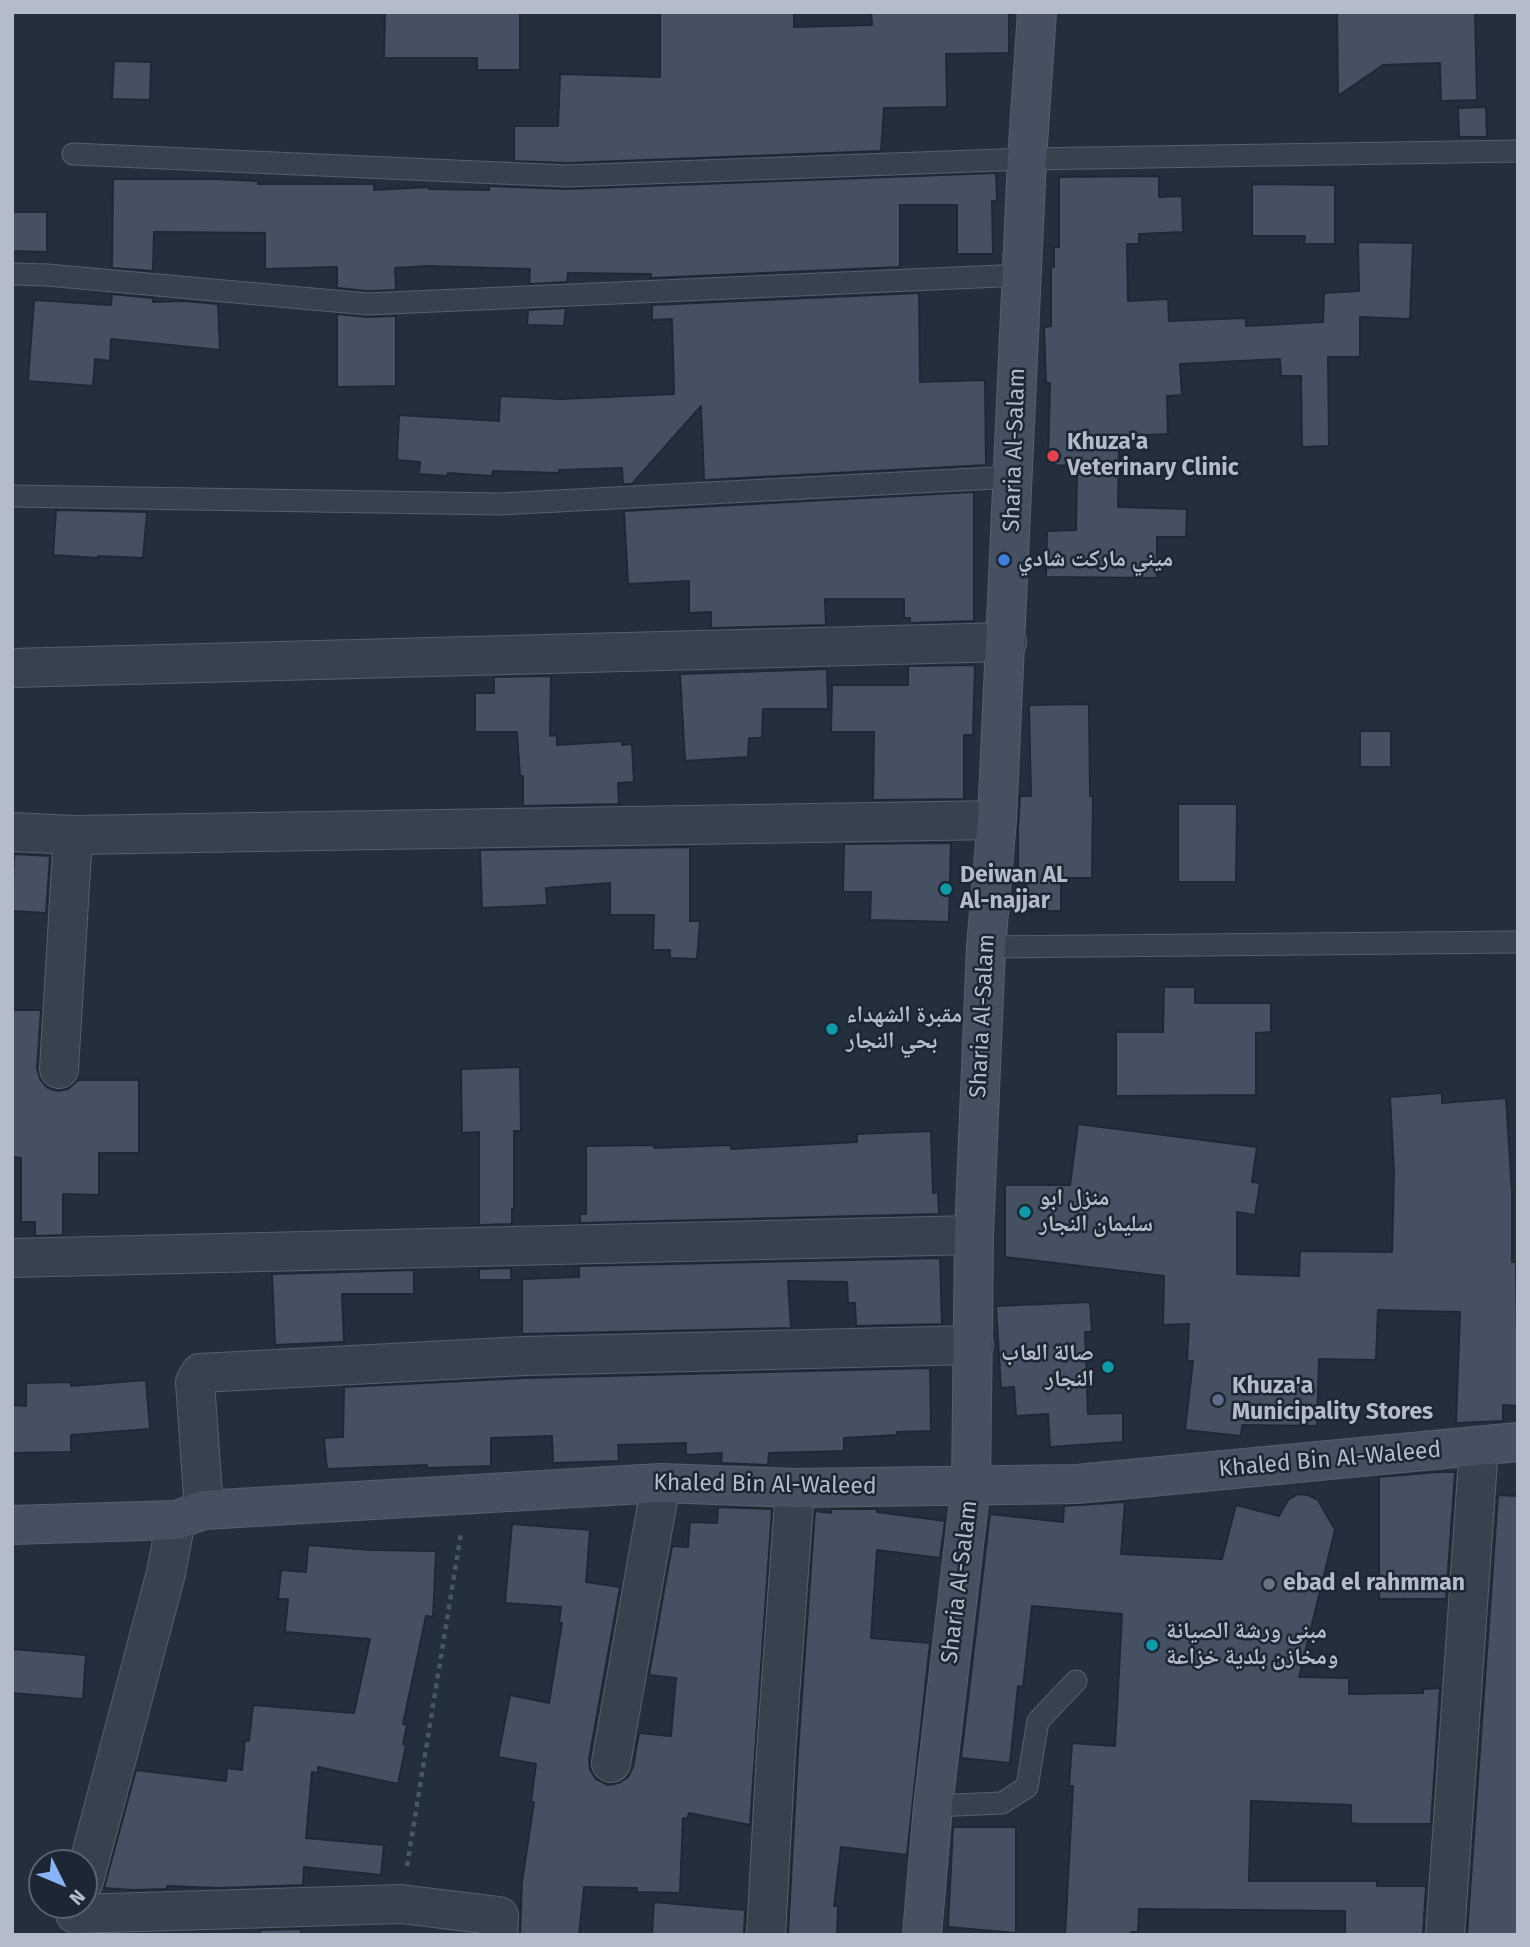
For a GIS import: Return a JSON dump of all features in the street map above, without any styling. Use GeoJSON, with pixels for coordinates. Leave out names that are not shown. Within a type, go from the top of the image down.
{"type":"FeatureCollection","features":[{"type":"Feature","properties":{"kind":"street","name":"Sharia Al-Salam"},"geometry":{"type":"LineString","coordinates":[[922,1935],[933,1806],[971,1485],[974,1235],[986,947],[997,820],[1007,642],[1027,159],[1037,12]]}},
{"type":"Feature","properties":{"kind":"street"},"geometry":{"type":"LineString","coordinates":[[12,668],[1007,642]]}},
{"type":"Feature","properties":{"kind":"street"},"geometry":{"type":"LineString","coordinates":[[12,832],[73,835],[997,820]]}},
{"type":"Feature","properties":{"kind":"street"},"geometry":{"type":"LineString","coordinates":[[60,1069],[73,835]]}},
{"type":"Feature","properties":{"kind":"street"},"geometry":{"type":"LineString","coordinates":[[12,1258],[974,1235]]}},
{"type":"Feature","properties":{"kind":"street"},"geometry":{"type":"LineString","coordinates":[[93,1849],[166,1573],[190,1515],[195,1382],[200,1373],[524,1356],[974,1345]]}},
{"type":"Feature","properties":{"kind":"street","name":"Khaled Bin Al-Waleed"},"geometry":{"type":"LineString","coordinates":[[12,1525],[661,1483],[795,1488],[1077,1484],[1518,1442]]}},
{"type":"Feature","properties":{"kind":"street"},"geometry":{"type":"LineString","coordinates":[[1445,1935],[1479,1446]]}},
{"type":"Feature","properties":{"kind":"street"},"geometry":{"type":"LineString","coordinates":[[611,1763],[661,1483]]}},
{"type":"Feature","properties":{"kind":"street"},"geometry":{"type":"LineString","coordinates":[[766,1935],[795,1488]]}},
{"type":"Feature","properties":{"kind":"street"},"geometry":{"type":"LineString","coordinates":[[98,1909],[401,1904],[499,1916],[498,1935]]}},
{"type":"Feature","properties":{"kind":"lane"},"geometry":{"type":"LineString","coordinates":[[73,154],[567,176],[1027,159],[1518,151]]}},
{"type":"Feature","properties":{"kind":"lane"},"geometry":{"type":"LineString","coordinates":[[12,274],[368,304],[1023,275]]}},
{"type":"Feature","properties":{"kind":"lane"},"geometry":{"type":"LineString","coordinates":[[12,496],[500,504],[1014,477]]}},
{"type":"Feature","properties":{"kind":"lane"},"geometry":{"type":"LineString","coordinates":[[986,947],[1518,942]]}},
{"type":"Feature","properties":{"kind":"lane"},"geometry":{"type":"LineString","coordinates":[[933,1806],[1002,1803],[1027,1787],[1038,1721],[1076,1681]]}},
{"type":"Feature","properties":{"kind":"path"},"geometry":{"type":"LineString","coordinates":[[401,1904],[467,1494]]}},
{"type":"Feature","properties":{"kind":"building"},"geometry":{"type":"Polygon","coordinates":[[[385,12],[520,12],[520,70],[477,70],[477,58],[384,58],[385,12]]]}},
{"type":"Feature","properties":{"kind":"building"},"geometry":{"type":"Polygon","coordinates":[[[660,12],[794,12],[794,27],[872,25],[871,12],[1009,12],[1009,53],[946,54],[947,107],[884,108],[881,151],[567,163],[514,161],[514,126],[558,126],[560,74],[660,77],[660,12]]]}},
{"type":"Feature","properties":{"kind":"building"},"geometry":{"type":"Polygon","coordinates":[[[1337,12],[1475,12],[1477,100],[1441,101],[1440,63],[1383,65],[1338,96],[1337,12]]]}},
{"type":"Feature","properties":{"kind":"building"},"geometry":{"type":"Polygon","coordinates":[[[114,61],[151,62],[150,100],[112,99],[114,61]]]}},
{"type":"Feature","properties":{"kind":"building"},"geometry":{"type":"Polygon","coordinates":[[[1486,107],[1487,137],[1459,137],[1458,108],[1486,107]]]}},
{"type":"Feature","properties":{"kind":"building"},"geometry":{"type":"Polygon","coordinates":[[[996,173],[997,201],[992,201],[993,254],[957,254],[957,205],[900,205],[900,267],[651,278],[651,274],[568,273],[567,282],[529,284],[530,269],[427,266],[395,268],[396,290],[368,291],[337,288],[337,267],[265,269],[265,233],[154,232],[153,271],[112,268],[113,179],[215,179],[258,181],[258,184],[374,184],[374,190],[429,187],[489,190],[489,186],[567,189],[996,173]]]}},
{"type":"Feature","properties":{"kind":"building"},"geometry":{"type":"Polygon","coordinates":[[[1159,176],[1159,197],[1182,196],[1183,232],[1139,234],[1139,244],[1127,244],[1128,301],[1168,299],[1169,321],[1246,318],[1246,326],[1323,322],[1324,293],[1359,291],[1358,242],[1413,243],[1410,319],[1360,317],[1360,357],[1328,357],[1329,446],[1302,447],[1301,376],[1281,376],[1280,359],[1180,364],[1182,395],[1167,396],[1168,434],[1119,436],[1118,507],[1187,509],[1186,537],[1157,537],[1157,578],[1046,577],[1047,531],[1076,530],[1077,466],[1048,465],[1050,383],[1046,383],[1044,327],[1051,326],[1051,267],[1054,267],[1054,247],[1059,247],[1059,177],[1159,176]]]}},
{"type":"Feature","properties":{"kind":"building"},"geometry":{"type":"Polygon","coordinates":[[[1252,184],[1335,185],[1335,244],[1304,244],[1305,236],[1252,236],[1252,184]]]}},
{"type":"Feature","properties":{"kind":"building"},"geometry":{"type":"Polygon","coordinates":[[[12,212],[47,212],[47,252],[12,251],[12,212]]]}},
{"type":"Feature","properties":{"kind":"building"},"geometry":{"type":"Polygon","coordinates":[[[919,293],[920,382],[985,380],[986,465],[704,480],[701,406],[632,484],[623,484],[622,468],[559,470],[559,473],[493,471],[492,476],[448,473],[447,476],[419,474],[420,462],[397,460],[399,415],[499,421],[500,396],[561,399],[674,394],[672,319],[652,320],[652,305],[919,293]]]}},
{"type":"Feature","properties":{"kind":"building"},"geometry":{"type":"Polygon","coordinates":[[[112,294],[153,298],[153,302],[218,304],[220,350],[111,339],[110,361],[95,359],[93,386],[28,381],[34,300],[111,305],[112,294]]]}},
{"type":"Feature","properties":{"kind":"building"},"geometry":{"type":"Polygon","coordinates":[[[566,308],[564,326],[527,325],[528,310],[566,308]]]}},
{"type":"Feature","properties":{"kind":"building"},"geometry":{"type":"Polygon","coordinates":[[[337,314],[396,316],[396,386],[337,387],[337,314]]]}},
{"type":"Feature","properties":{"kind":"building"},"geometry":{"type":"Polygon","coordinates":[[[974,492],[974,621],[910,623],[910,618],[904,618],[904,599],[825,599],[826,625],[711,628],[711,612],[689,613],[689,581],[628,584],[624,511],[974,492]]]}},
{"type":"Feature","properties":{"kind":"building"},"geometry":{"type":"Polygon","coordinates":[[[56,510],[147,512],[143,558],[53,555],[56,510]]]}},
{"type":"Feature","properties":{"kind":"building"},"geometry":{"type":"Polygon","coordinates":[[[975,665],[973,735],[964,735],[964,799],[873,800],[874,732],[831,732],[832,685],[908,685],[908,666],[975,665]]]}},
{"type":"Feature","properties":{"kind":"building"},"geometry":{"type":"Polygon","coordinates":[[[827,669],[828,709],[763,709],[762,738],[749,738],[748,757],[685,761],[680,674],[827,669]]]}},
{"type":"Feature","properties":{"kind":"building"},"geometry":{"type":"Polygon","coordinates":[[[551,676],[550,736],[557,735],[557,745],[622,741],[622,745],[632,744],[634,782],[618,783],[619,804],[523,806],[523,776],[520,776],[517,732],[475,732],[475,693],[494,693],[494,677],[551,676]]]}},
{"type":"Feature","properties":{"kind":"building"},"geometry":{"type":"Polygon","coordinates":[[[1089,704],[1090,796],[1093,796],[1092,878],[1061,878],[1061,911],[1026,911],[1026,878],[1018,878],[1018,829],[1020,796],[1031,796],[1029,705],[1089,704]]]}},
{"type":"Feature","properties":{"kind":"building"},"geometry":{"type":"Polygon","coordinates":[[[1360,731],[1391,731],[1391,767],[1360,767],[1360,731]]]}},
{"type":"Feature","properties":{"kind":"building"},"geometry":{"type":"Polygon","coordinates":[[[1178,804],[1237,804],[1236,882],[1178,882],[1178,804]]]}},
{"type":"Feature","properties":{"kind":"building"},"geometry":{"type":"Polygon","coordinates":[[[951,843],[949,922],[870,920],[871,892],[843,892],[844,844],[951,843]]]}},
{"type":"Feature","properties":{"kind":"building"},"geometry":{"type":"Polygon","coordinates":[[[690,847],[690,921],[700,921],[697,959],[670,958],[670,950],[653,950],[654,915],[610,915],[610,883],[546,888],[547,905],[482,908],[480,850],[690,847]]]}},
{"type":"Feature","properties":{"kind":"building"},"geometry":{"type":"Polygon","coordinates":[[[14,854],[50,856],[46,913],[12,911],[14,854]]]}},
{"type":"Feature","properties":{"kind":"building"},"geometry":{"type":"Polygon","coordinates":[[[1164,987],[1195,987],[1195,1003],[1271,1003],[1271,1032],[1256,1033],[1256,1095],[1116,1096],[1116,1032],[1163,1032],[1164,987]]]}},
{"type":"Feature","properties":{"kind":"building"},"geometry":{"type":"Polygon","coordinates":[[[12,1010],[41,1010],[37,1068],[40,1079],[48,1088],[58,1091],[68,1089],[78,1080],[139,1080],[139,1153],[99,1153],[99,1195],[63,1194],[63,1235],[35,1236],[35,1222],[21,1222],[21,1158],[12,1157],[12,1010]]]}},
{"type":"Feature","properties":{"kind":"building"},"geometry":{"type":"Polygon","coordinates":[[[520,1067],[521,1131],[514,1131],[512,1224],[479,1225],[479,1132],[462,1133],[461,1069],[520,1067]]]}},
{"type":"Feature","properties":{"kind":"building"},"geometry":{"type":"Polygon","coordinates":[[[1442,1093],[1442,1103],[1506,1098],[1512,1192],[1512,1262],[1516,1262],[1518,1406],[1503,1405],[1503,1421],[1456,1423],[1460,1312],[1378,1310],[1376,1360],[1319,1359],[1317,1426],[1242,1425],[1241,1436],[1185,1430],[1193,1361],[1187,1361],[1189,1324],[1163,1325],[1164,1276],[1005,1257],[1005,1185],[1070,1185],[1078,1124],[1257,1147],[1252,1182],[1260,1183],[1255,1215],[1237,1212],[1237,1274],[1299,1276],[1300,1251],[1392,1252],[1394,1172],[1390,1097],[1442,1093]]]}},
{"type":"Feature","properties":{"kind":"building"},"geometry":{"type":"Polygon","coordinates":[[[931,1131],[933,1193],[938,1192],[939,1214],[580,1223],[580,1214],[586,1214],[586,1146],[654,1145],[654,1148],[731,1145],[731,1149],[857,1142],[857,1134],[931,1131]]]}},
{"type":"Feature","properties":{"kind":"building"},"geometry":{"type":"Polygon","coordinates":[[[940,1258],[942,1324],[856,1326],[855,1303],[848,1303],[847,1282],[788,1281],[791,1328],[522,1334],[522,1279],[579,1277],[579,1266],[940,1258]]]}},
{"type":"Feature","properties":{"kind":"building"},"geometry":{"type":"Polygon","coordinates":[[[511,1268],[511,1280],[479,1280],[479,1269],[511,1268]]]}},
{"type":"Feature","properties":{"kind":"building"},"geometry":{"type":"Polygon","coordinates":[[[414,1270],[414,1294],[342,1294],[344,1342],[275,1345],[272,1274],[414,1270]]]}},
{"type":"Feature","properties":{"kind":"building"},"geometry":{"type":"Polygon","coordinates":[[[1090,1302],[1092,1332],[1085,1332],[1088,1414],[1123,1413],[1123,1442],[1050,1447],[1048,1414],[1016,1416],[1014,1387],[1001,1388],[996,1306],[1090,1302]]]}},
{"type":"Feature","properties":{"kind":"building"},"geometry":{"type":"Polygon","coordinates":[[[930,1368],[931,1431],[844,1438],[844,1451],[769,1453],[768,1465],[721,1463],[722,1453],[686,1455],[686,1443],[618,1445],[619,1461],[553,1463],[552,1436],[491,1438],[491,1466],[427,1468],[427,1465],[327,1469],[324,1438],[343,1437],[344,1387],[525,1378],[930,1368]]]}},
{"type":"Feature","properties":{"kind":"building"},"geometry":{"type":"Polygon","coordinates":[[[146,1380],[150,1429],[71,1435],[71,1452],[12,1453],[12,1405],[26,1406],[26,1383],[71,1382],[71,1386],[146,1380]]]}},
{"type":"Feature","properties":{"kind":"building"},"geometry":{"type":"Polygon","coordinates":[[[1455,1472],[1446,1599],[1379,1599],[1379,1477],[1455,1472]]]}},
{"type":"Feature","properties":{"kind":"building"},"geometry":{"type":"Polygon","coordinates":[[[1298,1494],[1318,1500],[1335,1530],[1299,1677],[1349,1678],[1349,1694],[1423,1693],[1423,1689],[1440,1688],[1431,1824],[1358,1824],[1351,1823],[1351,1805],[1251,1801],[1249,1881],[1377,1881],[1377,1886],[1426,1886],[1423,1935],[1345,1935],[1345,1911],[1139,1909],[1138,1932],[1131,1932],[1130,1935],[1065,1935],[1073,1786],[1069,1786],[1072,1743],[1115,1746],[1122,1614],[1032,1606],[1023,1687],[1018,1686],[1010,1763],[961,1758],[990,1514],[1063,1522],[1064,1506],[1125,1502],[1121,1554],[1222,1559],[1236,1505],[1279,1516],[1288,1500],[1298,1494]]]}},
{"type":"Feature","properties":{"kind":"building"},"geometry":{"type":"Polygon","coordinates":[[[1498,1495],[1518,1496],[1518,1935],[1467,1935],[1498,1495]]]}},
{"type":"Feature","properties":{"kind":"building"},"geometry":{"type":"Polygon","coordinates":[[[718,1507],[772,1509],[750,1825],[689,1813],[687,1819],[683,1818],[680,1893],[637,1892],[637,1888],[584,1887],[579,1935],[520,1935],[522,1882],[534,1802],[531,1802],[536,1764],[498,1757],[510,1695],[549,1703],[562,1623],[559,1622],[561,1607],[505,1603],[512,1524],[590,1530],[586,1582],[620,1587],[589,1759],[590,1770],[596,1779],[608,1785],[619,1783],[628,1777],[633,1767],[639,1733],[671,1736],[676,1678],[649,1675],[672,1546],[688,1547],[690,1522],[717,1523],[718,1507]]]}},
{"type":"Feature","properties":{"kind":"building"},"geometry":{"type":"Polygon","coordinates":[[[831,1509],[877,1509],[877,1512],[945,1521],[940,1558],[877,1550],[871,1638],[930,1643],[907,1855],[841,1847],[834,1906],[838,1906],[837,1935],[788,1935],[815,1511],[831,1513],[831,1509]]]}},
{"type":"Feature","properties":{"kind":"building"},"geometry":{"type":"Polygon","coordinates":[[[308,1545],[436,1551],[433,1617],[426,1616],[403,1724],[407,1725],[403,1744],[406,1745],[398,1784],[318,1767],[318,1773],[312,1772],[306,1838],[384,1845],[381,1875],[304,1867],[303,1885],[219,1888],[167,1886],[167,1889],[133,1890],[104,1888],[136,1770],[226,1781],[227,1768],[242,1770],[253,1705],[354,1713],[370,1639],[285,1632],[288,1599],[278,1599],[281,1570],[306,1572],[308,1545]]]}},
{"type":"Feature","properties":{"kind":"building"},"geometry":{"type":"Polygon","coordinates":[[[12,1649],[86,1655],[83,1699],[12,1693],[12,1649]]]}},
{"type":"Feature","properties":{"kind":"building"},"geometry":{"type":"Polygon","coordinates":[[[953,1827],[1016,1827],[1016,1933],[948,1927],[953,1827]]]}},
{"type":"Feature","properties":{"kind":"building"},"geometry":{"type":"Polygon","coordinates":[[[654,1902],[745,1910],[744,1935],[652,1935],[654,1902]]]}},
{"type":"Feature","properties":{"kind":"building"},"geometry":{"type":"Polygon","coordinates":[[[301,1929],[301,1935],[260,1935],[260,1930],[301,1929]]]}},
{"type":"Feature","properties":{"kind":"place","name":"Khuza'a Veterinary Clinic"},"geometry":{"type":"Point","coordinates":[1053,456]}},
{"type":"Feature","properties":{"kind":"place","name":"ميني ماركت شادي"},"geometry":{"type":"Point","coordinates":[1004,560]}},
{"type":"Feature","properties":{"kind":"place","name":"Deiwan AL Al-najjar"},"geometry":{"type":"Point","coordinates":[946,889]}},
{"type":"Feature","properties":{"kind":"place","name":"مقبرة الشهداء بحي النجار"},"geometry":{"type":"Point","coordinates":[832,1029]}},
{"type":"Feature","properties":{"kind":"place","name":"منزل ابو سليمان النجار"},"geometry":{"type":"Point","coordinates":[1025,1212]}},
{"type":"Feature","properties":{"kind":"place","name":"صالة العاب النجار"},"geometry":{"type":"Point","coordinates":[1108,1367]}},
{"type":"Feature","properties":{"kind":"place","name":"Khuza'a Municipality Stores"},"geometry":{"type":"Point","coordinates":[1218,1400]}},
{"type":"Feature","properties":{"kind":"place","name":"ebad el rahmman"},"geometry":{"type":"Point","coordinates":[1269,1584]}},
{"type":"Feature","properties":{"kind":"place","name":"مبنى ورشة الصيانة ومخازن بلدية خزاعة"},"geometry":{"type":"Point","coordinates":[1152,1645]}}]}
